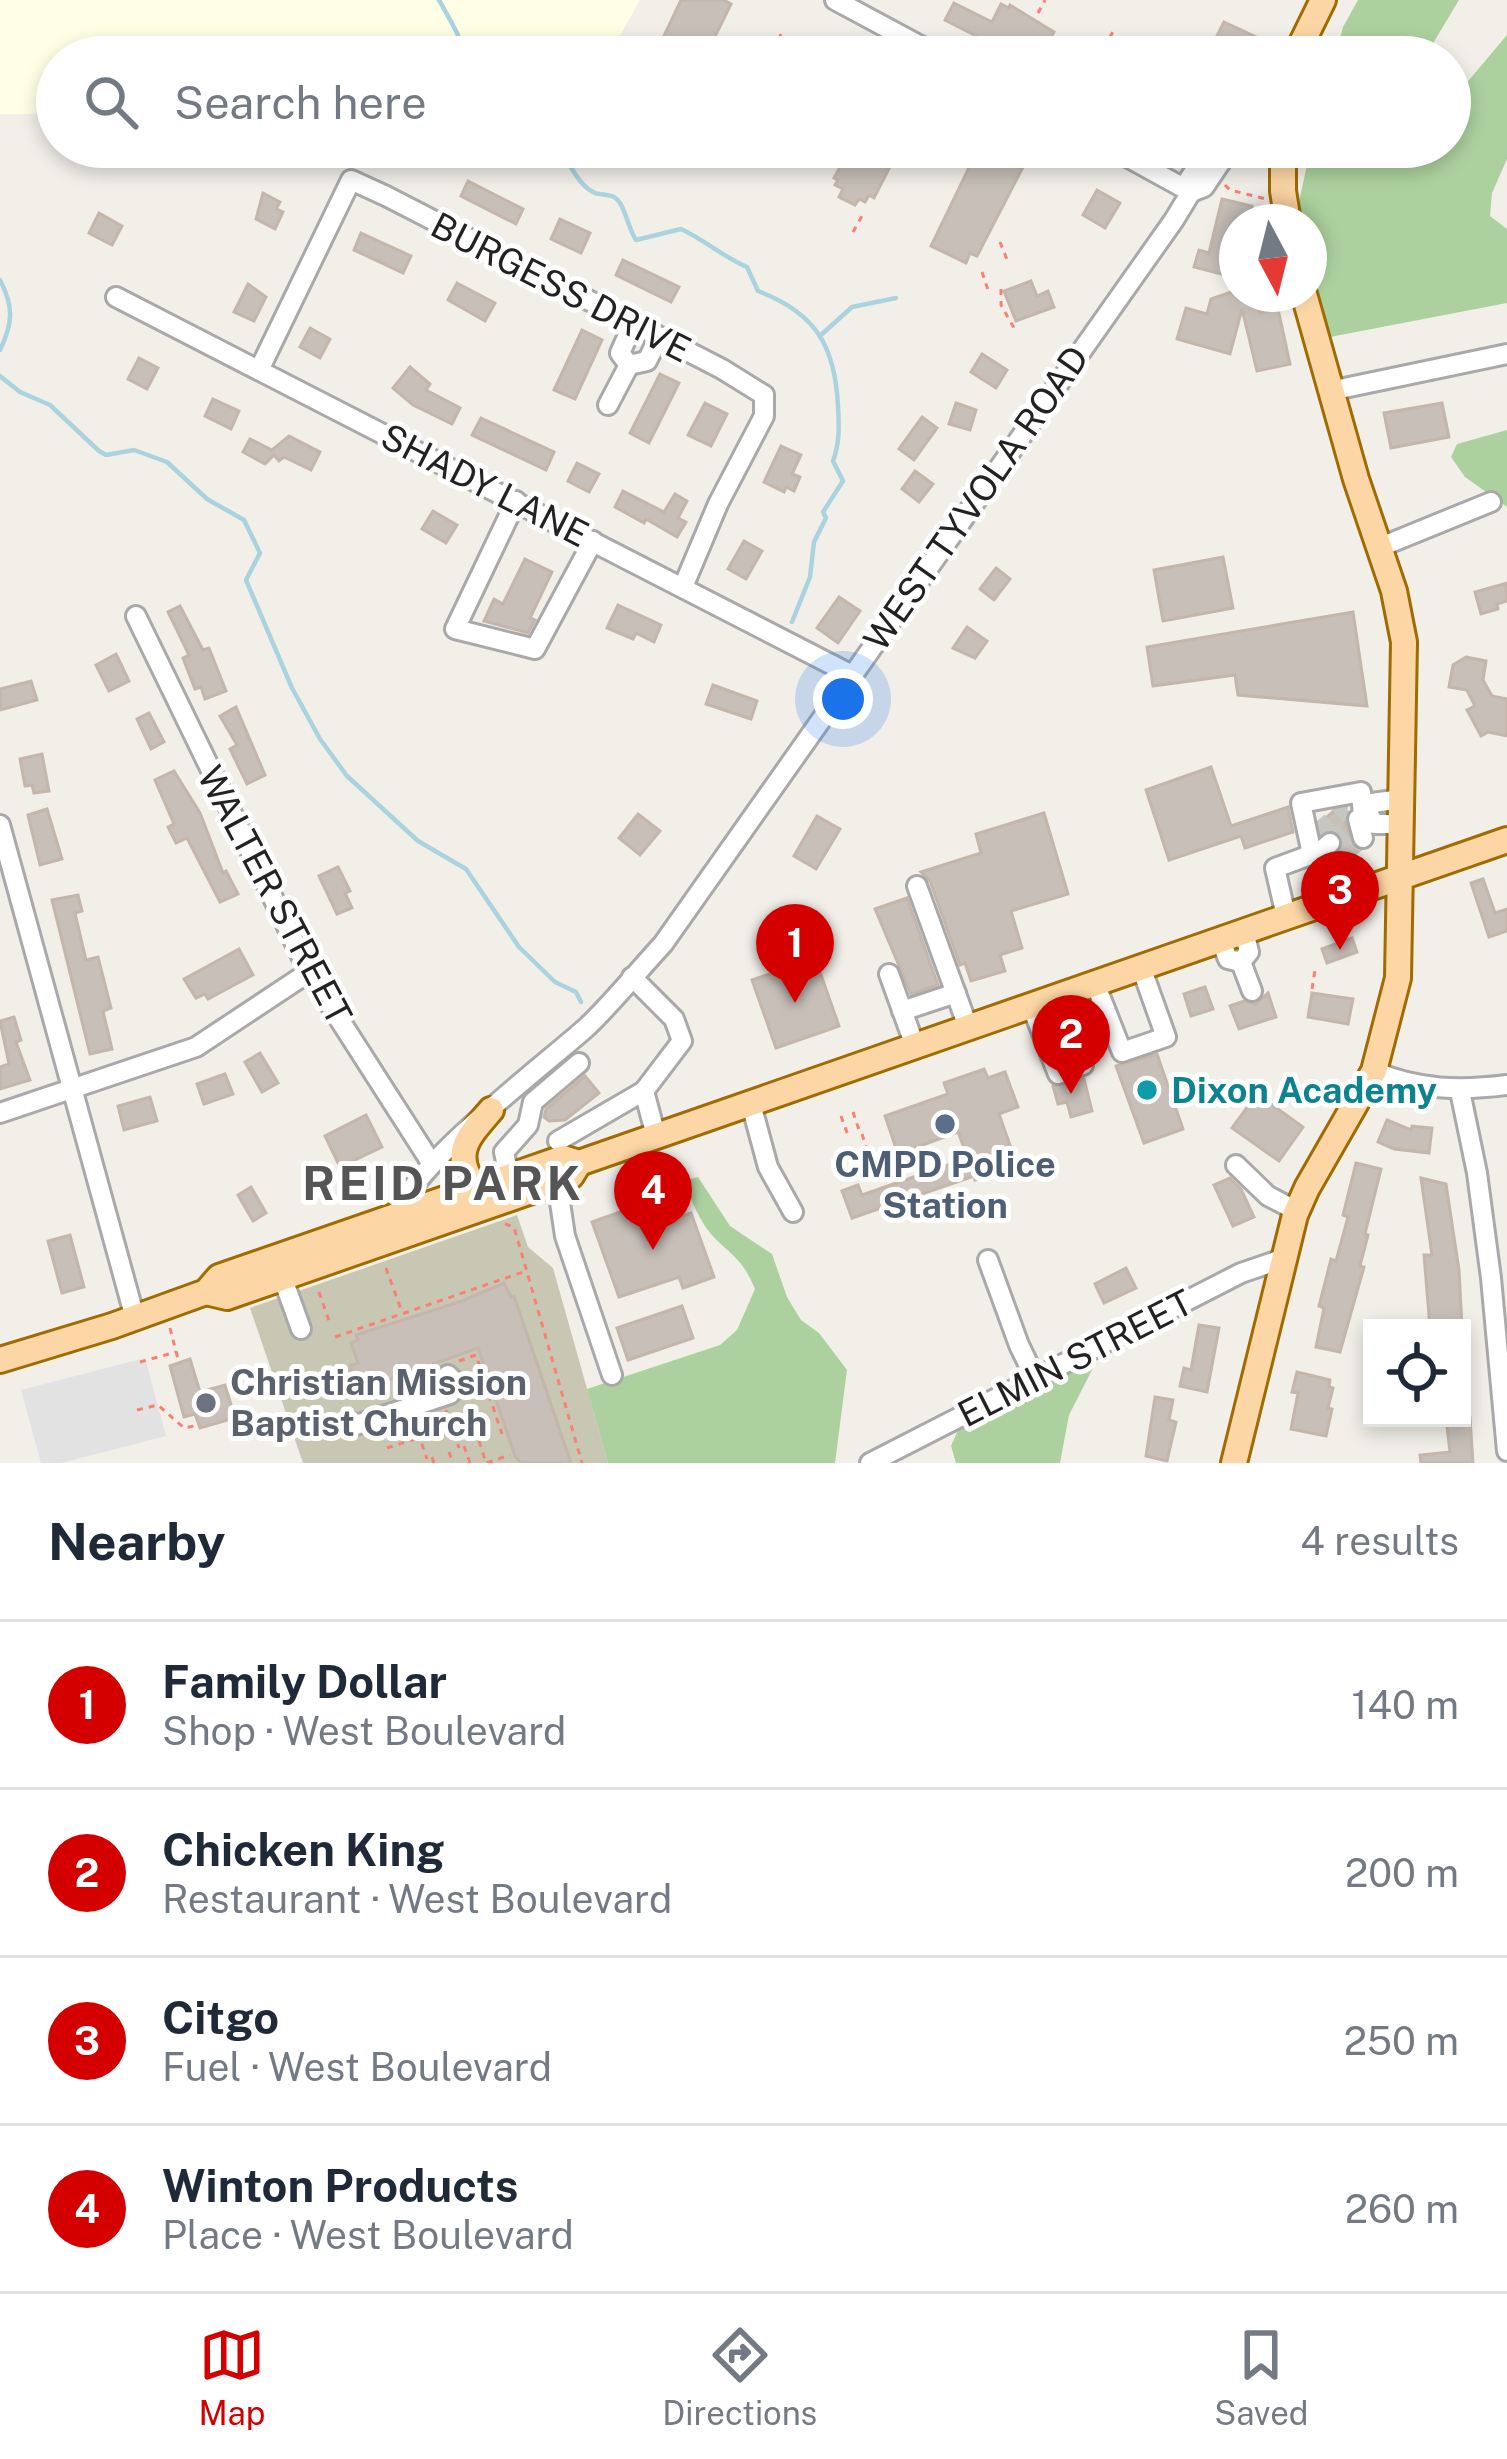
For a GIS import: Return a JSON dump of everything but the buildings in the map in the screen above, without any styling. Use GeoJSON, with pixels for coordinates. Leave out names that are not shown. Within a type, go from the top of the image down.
{"type":"FeatureCollection","features":[{"type":"Feature","properties":{"kind":"main road"},"geometry":{"type":"LineString","coordinates":[[1305,36],[1323,0]]}},
{"type":"Feature","properties":{"kind":"main road"},"geometry":{"type":"LineString","coordinates":[[1284,168],[1287,204]]}},
{"type":"Feature","properties":{"kind":"main road"},"geometry":{"type":"LineString","coordinates":[[1234,1463],[1297,1211],[1374,1071],[1398,978],[1404,642],[1394,591],[1309,312]]}},
{"type":"Feature","properties":{"kind":"main road"},"geometry":{"type":"LineString","coordinates":[[206,1292],[227,1297],[283,1279],[476,1187],[751,1104],[1507,839]]}},
{"type":"Feature","properties":{"kind":"main road"},"geometry":{"type":"LineString","coordinates":[[476,1187],[464,1168],[464,1147],[491,1110]]}},
{"type":"Feature","properties":{"kind":"main road"},"geometry":{"type":"LineString","coordinates":[[0,1360],[206,1292],[219,1277],[398,1226],[565,1161]]}},
{"type":"Feature","properties":{"kind":"street"},"geometry":{"type":"LineString","coordinates":[[835,0],[902,36]]}},
{"type":"Feature","properties":{"kind":"street"},"geometry":{"type":"LineString","coordinates":[[1147,168],[1191,192]]}},
{"type":"Feature","properties":{"kind":"street","name":"WEST TYVOLA ROAD"},"geometry":{"type":"LineString","coordinates":[[1191,192],[1189,179],[1197,168]]}},
{"type":"Feature","properties":{"kind":"street","name":"WEST TYVOLA ROAD"},"geometry":{"type":"LineString","coordinates":[[398,1226],[432,1164],[592,1022],[662,944],[1191,192],[1204,188],[1218,168]]}},
{"type":"Feature","properties":{"kind":"street","name":"BURGESS DRIVE"},"geometry":{"type":"LineString","coordinates":[[259,370],[351,180],[659,337],[760,391],[766,400],[764,416],[682,587]]}},
{"type":"Feature","properties":{"kind":"street","name":"SHADY LANE"},"geometry":{"type":"LineString","coordinates":[[116,297],[852,675]]}},
{"type":"Feature","properties":{"kind":"street"},"geometry":{"type":"LineString","coordinates":[[629,365],[620,353],[633,324]]}},
{"type":"Feature","properties":{"kind":"street"},"geometry":{"type":"LineString","coordinates":[[608,405],[629,365],[647,361],[659,337]]}},
{"type":"Feature","properties":{"kind":"street"},"geometry":{"type":"LineString","coordinates":[[1330,391],[1507,354]]}},
{"type":"Feature","properties":{"kind":"street"},"geometry":{"type":"LineString","coordinates":[[516,501],[455,629],[535,650],[593,541]]}},
{"type":"Feature","properties":{"kind":"street"},"geometry":{"type":"LineString","coordinates":[[1378,548],[1491,502]]}},
{"type":"Feature","properties":{"kind":"street","name":"WALTER STREET"},"geometry":{"type":"LineString","coordinates":[[136,616],[309,973],[432,1164]]}},
{"type":"Feature","properties":{"kind":"street"},"geometry":{"type":"LineString","coordinates":[[1286,916],[1275,868],[1325,847],[1301,803],[1360,792],[1359,820],[1375,824],[1402,811]]}},
{"type":"Feature","properties":{"kind":"street"},"geometry":{"type":"LineString","coordinates":[[0,825],[135,1318]]}},
{"type":"Feature","properties":{"kind":"street"},"geometry":{"type":"LineString","coordinates":[[917,886],[968,1028]]}},
{"type":"Feature","properties":{"kind":"street"},"geometry":{"type":"LineString","coordinates":[[1232,935],[1250,952],[1241,962],[1252,991]]}},
{"type":"Feature","properties":{"kind":"street"},"geometry":{"type":"LineString","coordinates":[[1095,983],[1122,1052],[1144,1045],[1166,1037],[1142,967]]}},
{"type":"Feature","properties":{"kind":"street"},"geometry":{"type":"LineString","coordinates":[[0,1112],[196,1047],[309,973]]}},
{"type":"Feature","properties":{"kind":"street"},"geometry":{"type":"LineString","coordinates":[[889,974],[915,1046]]}},
{"type":"Feature","properties":{"kind":"street"},"geometry":{"type":"LineString","coordinates":[[613,1375],[565,1236],[565,1161],[644,1091],[682,1041],[674,1019],[632,977]]}},
{"type":"Feature","properties":{"kind":"street"},"geometry":{"type":"LineString","coordinates":[[902,1012],[956,993]]}},
{"type":"Feature","properties":{"kind":"street"},"geometry":{"type":"LineString","coordinates":[[1031,1006],[1058,1074],[1083,1065],[1059,995]]}},
{"type":"Feature","properties":{"kind":"street"},"geometry":{"type":"LineString","coordinates":[[509,1176],[503,1158],[528,1125],[533,1102],[579,1063]]}},
{"type":"Feature","properties":{"kind":"street"},"geometry":{"type":"LineString","coordinates":[[1374,1071],[1460,1091],[1507,1085]]}},
{"type":"Feature","properties":{"kind":"street"},"geometry":{"type":"LineString","coordinates":[[644,1091],[656,1136]]}},
{"type":"Feature","properties":{"kind":"street"},"geometry":{"type":"LineString","coordinates":[[1460,1091],[1483,1215],[1507,1450]]}},
{"type":"Feature","properties":{"kind":"street"},"geometry":{"type":"LineString","coordinates":[[751,1104],[768,1167],[793,1212]]}},
{"type":"Feature","properties":{"kind":"street"},"geometry":{"type":"LineString","coordinates":[[517,1138],[565,1161]]}},
{"type":"Feature","properties":{"kind":"street"},"geometry":{"type":"LineString","coordinates":[[1237,1165],[1278,1204],[1297,1211]]}},
{"type":"Feature","properties":{"kind":"street","name":"ELMIN STREET"},"geometry":{"type":"LineString","coordinates":[[870,1463],[1241,1274],[1282,1259]]}},
{"type":"Feature","properties":{"kind":"street"},"geometry":{"type":"LineString","coordinates":[[988,1260],[1018,1346],[1035,1378]]}},
{"type":"Feature","properties":{"kind":"street"},"geometry":{"type":"LineString","coordinates":[[283,1279],[301,1329]]}},
{"type":"Feature","properties":{"kind":"street"},"geometry":{"type":"LineString","coordinates":[[353,1426],[413,1411],[455,1390],[456,1383],[440,1373],[415,1393],[413,1411]]}},
{"type":"Feature","properties":{"kind":"path"},"geometry":{"type":"LineString","coordinates":[[1038,13],[1045,0]]}},
{"type":"Feature","properties":{"kind":"path"},"geometry":{"type":"LineString","coordinates":[[1111,36],[1115,28]]}},
{"type":"Feature","properties":{"kind":"path"},"geometry":{"type":"LineString","coordinates":[[1222,182],[1230,190],[1268,199]]}},
{"type":"Feature","properties":{"kind":"path"},"geometry":{"type":"LineString","coordinates":[[853,232],[862,216]]}},
{"type":"Feature","properties":{"kind":"path"},"geometry":{"type":"LineString","coordinates":[[1000,242],[1008,262]]}},
{"type":"Feature","properties":{"kind":"path"},"geometry":{"type":"LineString","coordinates":[[982,272],[989,293]]}},
{"type":"Feature","properties":{"kind":"path"},"geometry":{"type":"LineString","coordinates":[[1001,289],[1001,305],[1014,328]]}},
{"type":"Feature","properties":{"kind":"path"},"geometry":{"type":"LineString","coordinates":[[1312,989],[1315,970]]}},
{"type":"Feature","properties":{"kind":"path"},"geometry":{"type":"LineString","coordinates":[[853,1112],[869,1156]]}},
{"type":"Feature","properties":{"kind":"path"},"geometry":{"type":"LineString","coordinates":[[841,1116],[849,1138]]}},
{"type":"Feature","properties":{"kind":"path"},"geometry":{"type":"LineString","coordinates":[[506,1224],[514,1227],[581,1463]]}},
{"type":"Feature","properties":{"kind":"path"},"geometry":{"type":"LineString","coordinates":[[386,1268],[403,1314]]}},
{"type":"Feature","properties":{"kind":"path"},"geometry":{"type":"LineString","coordinates":[[335,1337],[527,1270]]}},
{"type":"Feature","properties":{"kind":"path"},"geometry":{"type":"LineString","coordinates":[[319,1292],[329,1322]]}},
{"type":"Feature","properties":{"kind":"path"},"geometry":{"type":"LineString","coordinates":[[170,1328],[179,1363]]}},
{"type":"Feature","properties":{"kind":"path"},"geometry":{"type":"LineString","coordinates":[[140,1362],[176,1352]]}},
{"type":"Feature","properties":{"kind":"path"},"geometry":{"type":"LineString","coordinates":[[440,1373],[476,1355],[502,1434]]}},
{"type":"Feature","properties":{"kind":"path"},"geometry":{"type":"LineString","coordinates":[[137,1409],[158,1405],[184,1428],[199,1425]]}},
{"type":"Feature","properties":{"kind":"path"},"geometry":{"type":"LineString","coordinates":[[444,1405],[470,1463]]}},
{"type":"Feature","properties":{"kind":"path"},"geometry":{"type":"LineString","coordinates":[[413,1411],[419,1438],[431,1460]]}},
{"type":"Feature","properties":{"kind":"path"},"geometry":{"type":"LineString","coordinates":[[387,1448],[452,1427]]}},
{"type":"Feature","properties":{"kind":"path"},"geometry":{"type":"LineString","coordinates":[[479,1442],[486,1463],[510,1455]]}},
{"type":"Feature","properties":{"kind":"path"},"geometry":{"type":"LineString","coordinates":[[449,1452],[453,1463]]}},
{"type":"Feature","properties":{"kind":"shaded area"},"geometry":{"type":"Polygon","coordinates":[[[0,0],[640,0],[620,36],[36,36],[36,114],[0,114],[0,0]]]}},
{"type":"Feature","properties":{"kind":"shaded area"},"geometry":{"type":"Polygon","coordinates":[[[517,1215],[528,1247],[553,1268],[608,1463],[303,1463],[250,1308],[517,1215]]]}},
{"type":"Feature","properties":{"kind":"shaded area"},"geometry":{"type":"Polygon","coordinates":[[[145,1358],[166,1436],[61,1463],[41,1463],[21,1390],[145,1358]]]}},
{"type":"Feature","properties":{"kind":"green space"},"geometry":{"type":"Polygon","coordinates":[[[1358,0],[1459,0],[1437,36],[1341,36],[1358,0]]]}},
{"type":"Feature","properties":{"kind":"green space"},"geometry":{"type":"Polygon","coordinates":[[[1507,35],[1507,159],[1492,193],[1490,216],[1507,229],[1507,303],[1330,337],[1322,312],[1327,312],[1327,204],[1300,204],[1306,168],[1471,168],[1471,78],[1507,35]]]}},
{"type":"Feature","properties":{"kind":"green space"},"geometry":{"type":"Polygon","coordinates":[[[1507,430],[1507,507],[1465,477],[1451,457],[1457,444],[1507,430]]]}},
{"type":"Feature","properties":{"kind":"green space"},"geometry":{"type":"Polygon","coordinates":[[[698,1177],[730,1226],[772,1254],[801,1320],[819,1333],[847,1370],[835,1463],[608,1463],[587,1389],[720,1345],[737,1330],[755,1289],[740,1263],[697,1212],[687,1189],[690,1179],[698,1177]]]}},
{"type":"Feature","properties":{"kind":"green space"},"geometry":{"type":"Polygon","coordinates":[[[1084,1366],[1093,1368],[1069,1415],[1060,1463],[956,1463],[951,1446],[958,1430],[1084,1366]]]}},
{"type":"Feature","properties":{"kind":"waterway"},"geometry":{"type":"LineString","coordinates":[[439,0],[458,36]]}},
{"type":"Feature","properties":{"kind":"waterway"},"geometry":{"type":"LineString","coordinates":[[572,168],[591,191],[618,200],[636,240],[681,229],[690,233],[747,267],[758,291],[795,310],[827,349],[838,406],[833,461],[843,481],[823,512],[826,518],[814,542],[810,577],[792,622]]}},
{"type":"Feature","properties":{"kind":"waterway"},"geometry":{"type":"LineString","coordinates":[[0,280],[10,315],[0,350]]}},
{"type":"Feature","properties":{"kind":"waterway"},"geometry":{"type":"LineString","coordinates":[[821,335],[852,307],[896,298]]}},
{"type":"Feature","properties":{"kind":"waterway"},"geometry":{"type":"LineString","coordinates":[[0,376],[20,392],[50,405],[99,451],[106,455],[134,450],[167,462],[207,499],[244,520],[260,553],[246,580],[292,688],[320,739],[347,776],[418,841],[466,869],[519,947],[555,982],[576,992],[581,1002]]}},
{"type":"Feature","properties":{"kind":"tunnel"},"geometry":{"type":"LineString","coordinates":[[1317,833],[1346,808]]}},
{"type":"Feature","properties":{"kind":"tunnel"},"geometry":{"type":"LineString","coordinates":[[1330,843],[1354,823]]}},
{"type":"Feature","properties":{"kind":"tunnel"},"geometry":{"type":"LineString","coordinates":[[1343,854],[1363,838]]}},
{"type":"Feature","properties":{"kind":"place","name":"Citgo"},"geometry":{"type":"Point","coordinates":[1340,950]}},
{"type":"Feature","properties":{"kind":"place","name":"Family Dollar"},"geometry":{"type":"Point","coordinates":[795,1003]}},
{"type":"Feature","properties":{"kind":"place","name":"Dixon Academy"},"geometry":{"type":"Point","coordinates":[1147,1090]}},
{"type":"Feature","properties":{"kind":"place","name":"Chicken King"},"geometry":{"type":"Point","coordinates":[1071,1094]}},
{"type":"Feature","properties":{"kind":"place","name":"CMPD Police Station"},"geometry":{"type":"Point","coordinates":[945,1124]}},
{"type":"Feature","properties":{"kind":"place","name":"Winton Products"},"geometry":{"type":"Point","coordinates":[653,1250]}},
{"type":"Feature","properties":{"kind":"place","name":"Christian Mission Baptist Church"},"geometry":{"type":"Point","coordinates":[206,1403]}},
{"type":"Feature","properties":{"kind":"district","name":"REID PARK"},"geometry":{"type":"Point","coordinates":[443,1183]}}]}
